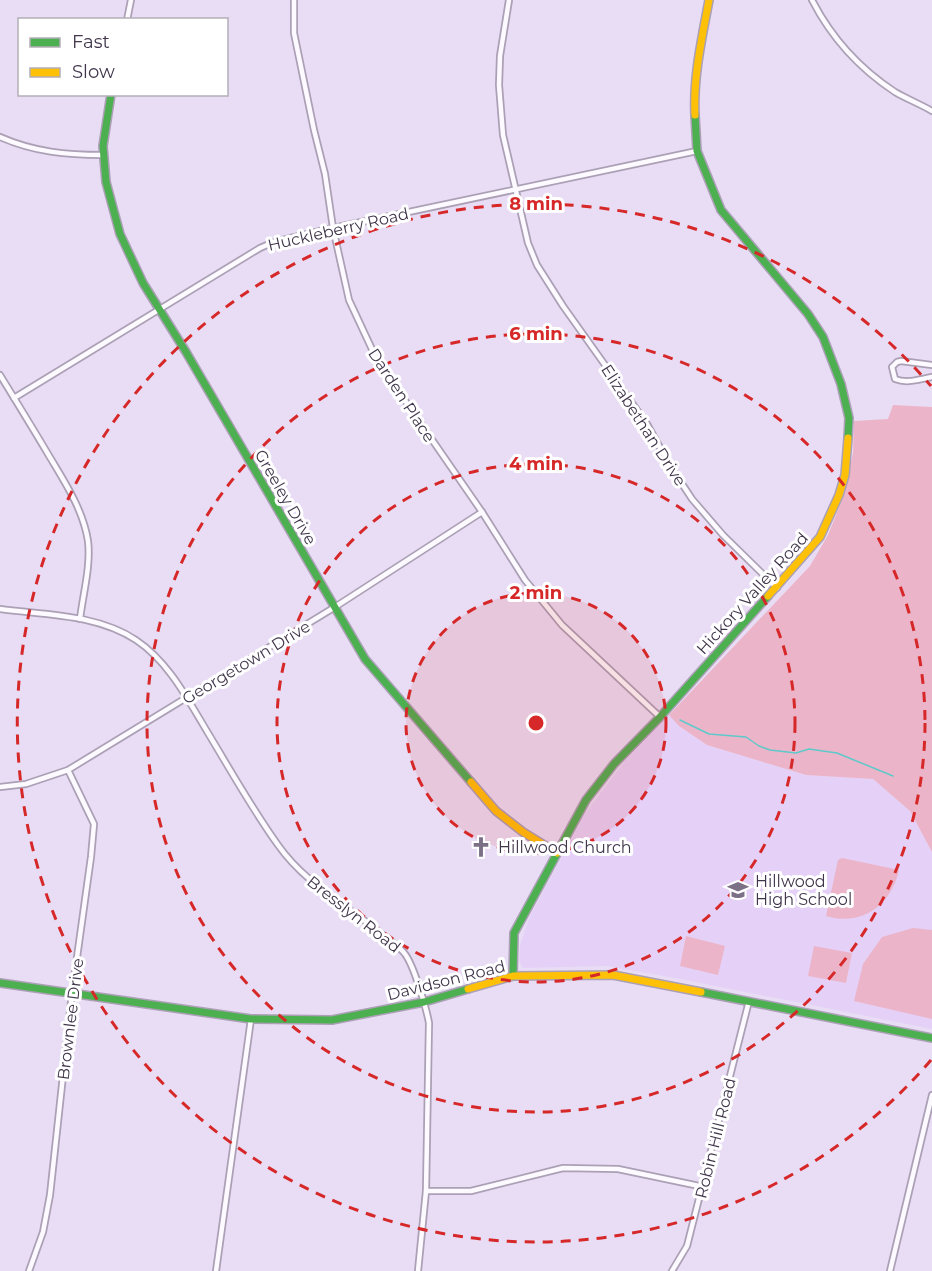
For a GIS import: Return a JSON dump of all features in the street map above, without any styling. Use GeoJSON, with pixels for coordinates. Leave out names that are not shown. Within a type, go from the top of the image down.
{"type":"FeatureCollection","features":[{"type":"Feature","properties":{"kind":"street"},"geometry":{"type":"LineString","coordinates":[[127,18],[131,0]]}},
{"type":"Feature","properties":{"kind":"street","name":"Darden Place"},"geometry":{"type":"LineString","coordinates":[[294,0],[294,33],[325,174],[333,228],[349,300],[377,360],[482,512],[514,564],[562,625],[660,717]]}},
{"type":"Feature","properties":{"kind":"street","name":"Elizabethan Drive"},"geometry":{"type":"LineString","coordinates":[[509,0],[500,56],[503,135],[530,249],[563,306],[647,424],[692,499],[723,536],[777,588]]}},
{"type":"Feature","properties":{"kind":"street","name":"Hickory Valley Road"},"geometry":{"type":"LineString","coordinates":[[513,976],[514,933],[586,800],[614,764],[660,717],[820,537],[839,495],[845,475],[849,418],[841,384],[823,337],[808,314],[721,210],[697,151],[694,99],[709,0]]}},
{"type":"Feature","properties":{"kind":"street"},"geometry":{"type":"LineString","coordinates":[[812,0],[823,21],[842,46],[865,69],[897,93],[932,111]]}},
{"type":"Feature","properties":{"kind":"street","name":"Greeley Drive"},"geometry":{"type":"LineString","coordinates":[[111,96],[103,155],[106,184],[117,231],[137,275],[187,355],[365,659],[496,811],[556,854]]}},
{"type":"Feature","properties":{"kind":"street"},"geometry":{"type":"LineString","coordinates":[[0,137],[23,146],[54,153],[103,155]]}},
{"type":"Feature","properties":{"kind":"street","name":"Huckleberry Road"},"geometry":{"type":"LineString","coordinates":[[14,398],[157,309],[274,242],[697,151]]}},
{"type":"Feature","properties":{"kind":"street"},"geometry":{"type":"LineString","coordinates":[[932,365],[902,361],[892,367],[895,379],[900,381],[909,382],[932,377]]}},
{"type":"Feature","properties":{"kind":"street"},"geometry":{"type":"LineString","coordinates":[[0,375],[62,475],[84,524],[88,542],[88,562],[80,619]]}},
{"type":"Feature","properties":{"kind":"street","name":"Georgetown Drive"},"geometry":{"type":"LineString","coordinates":[[0,788],[27,784],[68,770],[335,607],[482,512]]}},
{"type":"Feature","properties":{"kind":"street","name":"Bresslyn Road"},"geometry":{"type":"LineString","coordinates":[[0,609],[80,619],[118,630],[154,654],[169,671],[187,698],[278,846],[305,877],[371,924],[406,955],[424,1002],[429,1023],[426,1191],[418,1271]]}},
{"type":"Feature","properties":{"kind":"street","name":"Brownlee Drive"},"geometry":{"type":"LineString","coordinates":[[29,1271],[43,1232],[50,1192],[94,824],[68,770]]}},
{"type":"Feature","properties":{"kind":"street","name":"Davidson Road"},"geometry":{"type":"LineString","coordinates":[[0,983],[251,1019],[332,1020],[424,1002],[513,976],[613,975],[932,1038]]}},
{"type":"Feature","properties":{"kind":"street","name":"Robin Hill Road"},"geometry":{"type":"LineString","coordinates":[[672,1271],[687,1246],[704,1187],[749,1001]]}},
{"type":"Feature","properties":{"kind":"street"},"geometry":{"type":"LineString","coordinates":[[216,1271],[251,1019]]}},
{"type":"Feature","properties":{"kind":"street"},"geometry":{"type":"LineString","coordinates":[[890,1271],[932,1095]]}},
{"type":"Feature","properties":{"kind":"street"},"geometry":{"type":"LineString","coordinates":[[426,1191],[471,1191],[563,1168],[618,1169],[704,1187]]}},
{"type":"Feature","properties":{"kind":"shaded area"},"geometry":{"type":"Polygon","coordinates":[[[893,405],[932,407],[932,852],[910,811],[873,779],[806,775],[707,745],[679,726],[669,715],[810,566],[828,535],[844,495],[853,453],[854,421],[888,419],[893,405]]]}},
{"type":"Feature","properties":{"kind":"shaded area","name":"Hillwood High School"},"geometry":{"type":"Polygon","coordinates":[[[669,715],[679,726],[707,745],[806,775],[873,779],[910,811],[932,852],[932,1029],[606,966],[523,968],[519,961],[520,945],[529,918],[584,815],[624,762],[669,715]]]}},
{"type":"Feature","properties":{"kind":"shaded area"},"geometry":{"type":"Polygon","coordinates":[[[842,858],[899,870],[889,894],[882,903],[863,916],[839,919],[826,916],[838,860],[842,858]]]}},
{"type":"Feature","properties":{"kind":"shaded area"},"geometry":{"type":"Polygon","coordinates":[[[913,928],[932,930],[932,1019],[854,1001],[863,964],[882,937],[913,928]]]}},
{"type":"Feature","properties":{"kind":"shaded area"},"geometry":{"type":"Polygon","coordinates":[[[686,936],[725,946],[718,975],[680,966],[686,936]]]}},
{"type":"Feature","properties":{"kind":"shaded area"},"geometry":{"type":"Polygon","coordinates":[[[814,946],[852,953],[846,983],[808,976],[814,946]]]}},
{"type":"Feature","properties":{"kind":"waterway"},"geometry":{"type":"LineString","coordinates":[[680,720],[709,734],[746,737],[770,750],[796,753],[809,749],[837,753],[893,776]]}},
{"type":"Feature","properties":{"kind":"traffic: fast"},"geometry":{"type":"LineString","coordinates":[[111,96],[103,146],[106,182],[120,234],[143,283],[186,352],[365,659],[471,782]]}},
{"type":"Feature","properties":{"kind":"traffic: fast"},"geometry":{"type":"LineString","coordinates":[[695,115],[697,151],[721,210],[808,314],[823,337],[841,384],[849,418],[848,438]]}},
{"type":"Feature","properties":{"kind":"traffic: fast"},"geometry":{"type":"LineString","coordinates":[[513,976],[514,933],[586,800],[614,764],[660,717],[768,596]]}},
{"type":"Feature","properties":{"kind":"traffic: fast"},"geometry":{"type":"LineString","coordinates":[[0,983],[251,1019],[332,1020],[424,1002],[468,989]]}},
{"type":"Feature","properties":{"kind":"traffic: fast"},"geometry":{"type":"LineString","coordinates":[[701,992],[932,1038]]}},
{"type":"Feature","properties":{"kind":"traffic: slow"},"geometry":{"type":"LineString","coordinates":[[695,115],[697,72],[709,0]]}},
{"type":"Feature","properties":{"kind":"traffic: slow"},"geometry":{"type":"LineString","coordinates":[[768,596],[820,537],[839,495],[845,475],[848,438]]}},
{"type":"Feature","properties":{"kind":"traffic: slow"},"geometry":{"type":"LineString","coordinates":[[471,782],[496,811],[523,832],[557,853]]}},
{"type":"Feature","properties":{"kind":"traffic: slow"},"geometry":{"type":"LineString","coordinates":[[468,989],[513,976],[613,975],[701,992]]}},
{"type":"Feature","properties":{"kind":"place","name":"Hillwood Church"},"geometry":{"type":"Point","coordinates":[481,847]}},
{"type":"Feature","properties":{"kind":"place","name":"Hillwood High School"},"geometry":{"type":"Point","coordinates":[738,890]}}]}
